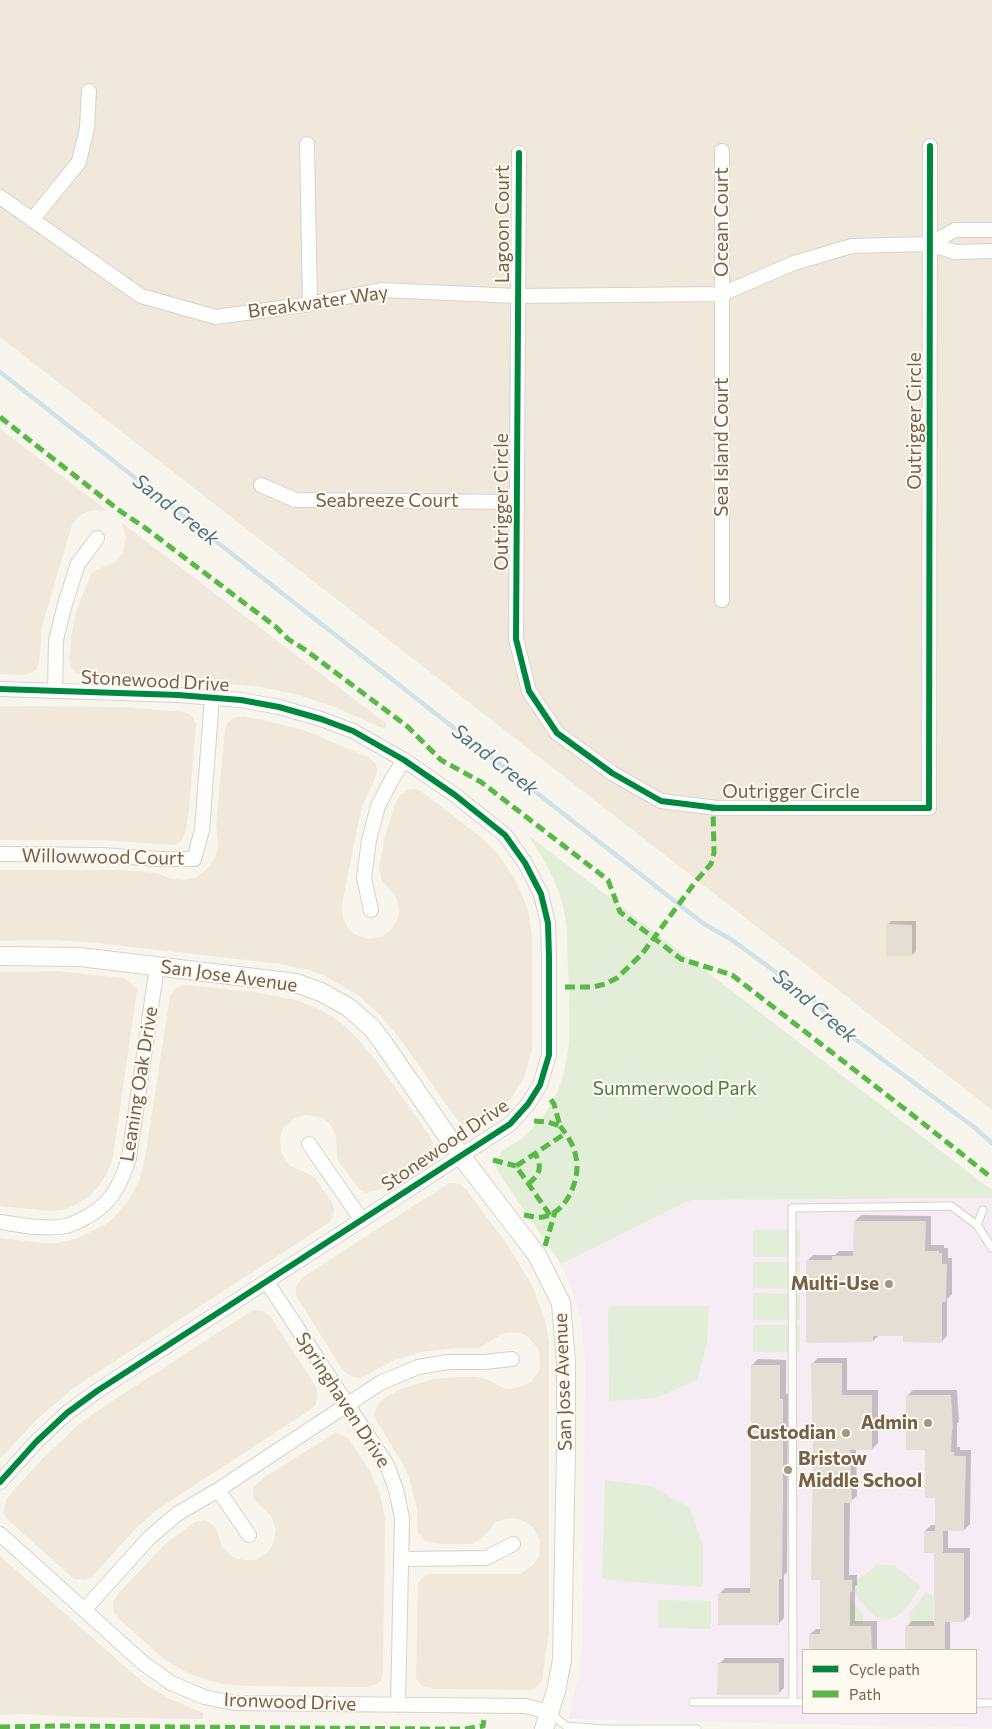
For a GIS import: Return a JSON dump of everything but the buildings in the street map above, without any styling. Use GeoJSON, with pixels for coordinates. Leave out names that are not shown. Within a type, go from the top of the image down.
{"type":"FeatureCollection","features":[{"type":"Feature","properties":{"kind":"street"},"geometry":{"type":"LineString","coordinates":[[32,220],[79,162],[87,128],[89,91]]}},
{"type":"Feature","properties":{"kind":"street"},"geometry":{"type":"LineString","coordinates":[[307,144],[310,304]]}},
{"type":"Feature","properties":{"kind":"street"},"geometry":{"type":"LineString","coordinates":[[930,146],[930,244]]}},
{"type":"Feature","properties":{"kind":"street","name":"Ocean Court"},"geometry":{"type":"LineString","coordinates":[[722,150],[722,294]]}},
{"type":"Feature","properties":{"kind":"street","name":"Lagoon Court"},"geometry":{"type":"LineString","coordinates":[[518,296],[519,153]]}},
{"type":"Feature","properties":{"kind":"street","name":"Breakwater Way"},"geometry":{"type":"LineString","coordinates":[[0,197],[141,296],[216,317],[310,304],[381,290],[518,296],[722,294],[794,263],[852,246],[930,244],[955,252],[992,251]]}},
{"type":"Feature","properties":{"kind":"street","name":"Breakwater Way"},"geometry":{"type":"LineString","coordinates":[[930,244],[955,230],[992,230]]}},
{"type":"Feature","properties":{"kind":"street","name":"Outrigger Circle"},"geometry":{"type":"LineString","coordinates":[[518,296],[516,639],[529,691],[557,733],[612,774],[661,801],[717,808],[929,808],[930,244]]}},
{"type":"Feature","properties":{"kind":"street","name":"Sea Island Court"},"geometry":{"type":"LineString","coordinates":[[722,294],[722,600]]}},
{"type":"Feature","properties":{"kind":"street","name":"Seabreeze Court"},"geometry":{"type":"LineString","coordinates":[[261,485],[295,500],[516,502]]}},
{"type":"Feature","properties":{"kind":"street"},"geometry":{"type":"LineString","coordinates":[[55,691],[56,640],[64,604],[78,564],[97,538]]}},
{"type":"Feature","properties":{"kind":"street","name":"Stonewood Drive"},"geometry":{"type":"LineString","coordinates":[[0,689],[178,695],[241,700],[279,707],[322,719],[352,731],[404,760],[455,795],[505,835],[525,863],[541,894],[548,923],[550,957],[550,1055],[540,1085],[528,1104],[510,1124],[97,1391],[67,1413],[36,1442],[0,1482]]}},
{"type":"Feature","properties":{"kind":"street","name":"Willowwood Court"},"geometry":{"type":"LineString","coordinates":[[0,854],[101,855],[158,860],[194,859],[202,830],[212,698]]}},
{"type":"Feature","properties":{"kind":"street"},"geometry":{"type":"LineString","coordinates":[[371,910],[364,878],[369,840],[378,806],[404,760]]}},
{"type":"Feature","properties":{"kind":"street","name":"San Jose Avenue"},"geometry":{"type":"LineString","coordinates":[[0,956],[80,957],[296,983],[321,992],[348,1007],[371,1027],[384,1044],[461,1156],[537,1255],[561,1303],[566,1362],[562,1660],[556,1691],[544,1729]]}},
{"type":"Feature","properties":{"kind":"street","name":"Leaning Oak Drive"},"geometry":{"type":"LineString","coordinates":[[0,1222],[43,1227],[67,1226],[89,1216],[110,1199],[124,1176],[129,1158],[157,966]]}},
{"type":"Feature","properties":{"kind":"street"},"geometry":{"type":"LineString","coordinates":[[309,1144],[361,1219]]}},
{"type":"Feature","properties":{"kind":"street","name":"Springhaven Drive"},"geometry":{"type":"LineString","coordinates":[[267,1282],[386,1465],[396,1490],[402,1518],[398,1704]]}},
{"type":"Feature","properties":{"kind":"street"},"geometry":{"type":"LineString","coordinates":[[85,1609],[149,1538],[177,1514],[218,1490],[346,1405],[392,1377],[418,1367],[448,1362],[484,1362],[512,1359]]}},
{"type":"Feature","properties":{"kind":"street"},"geometry":{"type":"LineString","coordinates":[[218,1490],[249,1536]]}},
{"type":"Feature","properties":{"kind":"street","name":"Ironwood Drive"},"geometry":{"type":"LineString","coordinates":[[0,1534],[143,1662],[171,1683],[204,1697],[234,1703],[526,1706],[549,1712]]}},
{"type":"Feature","properties":{"kind":"street"},"geometry":{"type":"LineString","coordinates":[[402,1559],[486,1558],[514,1544]]}},
{"type":"Feature","properties":{"kind":"lane"},"geometry":{"type":"LineString","coordinates":[[792,1702],[792,1208],[951,1206],[977,1225],[992,1248]]}},
{"type":"Feature","properties":{"kind":"lane"},"geometry":{"type":"LineString","coordinates":[[977,1225],[983,1210]]}},
{"type":"Feature","properties":{"kind":"lane"},"geometry":{"type":"LineString","coordinates":[[693,1702],[802,1702]]}},
{"type":"Feature","properties":{"kind":"lane"},"geometry":{"type":"LineString","coordinates":[[977,1703],[992,1703]]}},
{"type":"Feature","properties":{"kind":"lane"},"geometry":{"type":"LineString","coordinates":[[549,1712],[566,1726],[697,1729]]}},
{"type":"Feature","properties":{"kind":"shaded area"},"geometry":{"type":"Polygon","coordinates":[[[0,0],[992,0],[992,1110],[0,337],[0,0]]]}},
{"type":"Feature","properties":{"kind":"shaded area"},"geometry":{"type":"Polygon","coordinates":[[[0,429],[108,511],[96,510],[87,512],[79,516],[72,525],[42,626],[39,663],[36,670],[26,675],[0,674],[0,429]]]}},
{"type":"Feature","properties":{"kind":"shaded area"},"geometry":{"type":"Polygon","coordinates":[[[122,523],[387,724],[384,729],[335,707],[299,695],[261,687],[142,676],[77,674],[71,667],[69,658],[77,609],[92,572],[115,562],[123,553],[126,538],[122,523]]]}},
{"type":"Feature","properties":{"kind":"shaded area"},"geometry":{"type":"Polygon","coordinates":[[[0,706],[124,707],[184,712],[191,715],[196,723],[196,727],[189,809],[183,839],[173,845],[100,840],[0,840],[0,706]]]}},
{"type":"Feature","properties":{"kind":"shaded area"},"geometry":{"type":"Polygon","coordinates":[[[244,716],[304,730],[368,757],[375,763],[377,768],[376,776],[360,815],[342,904],[343,917],[348,928],[354,934],[368,939],[381,937],[390,931],[397,921],[399,914],[397,899],[382,881],[379,867],[393,809],[399,796],[408,790],[416,789],[421,791],[482,838],[497,853],[514,877],[528,909],[532,936],[532,1049],[524,1078],[511,1099],[488,1119],[475,1127],[465,1126],[458,1121],[400,1039],[380,1015],[358,995],[323,975],[280,964],[96,943],[56,940],[0,941],[0,870],[121,870],[157,873],[171,879],[184,880],[196,877],[205,871],[215,858],[218,846],[216,825],[225,729],[233,718],[244,716]]]}},
{"type":"Feature","properties":{"kind":"shaded area"},"geometry":{"type":"Polygon","coordinates":[[[56,971],[123,978],[137,990],[113,1157],[107,1174],[98,1187],[89,1197],[75,1205],[63,1210],[50,1211],[0,1206],[0,972],[56,971]]]}},
{"type":"Feature","properties":{"kind":"shaded area"},"geometry":{"type":"Polygon","coordinates":[[[186,985],[254,992],[296,1000],[317,1008],[338,1020],[357,1038],[377,1062],[431,1138],[433,1143],[432,1151],[427,1159],[381,1189],[367,1193],[360,1190],[338,1161],[336,1136],[330,1124],[314,1116],[305,1115],[294,1119],[284,1127],[280,1138],[281,1152],[290,1166],[315,1178],[334,1208],[330,1222],[75,1387],[37,1419],[0,1459],[0,1238],[58,1243],[78,1238],[105,1225],[129,1200],[139,1181],[145,1158],[170,996],[177,987],[186,985]]]}},
{"type":"Feature","properties":{"kind":"shaded area"},"geometry":{"type":"Polygon","coordinates":[[[449,1183],[460,1184],[465,1188],[506,1243],[532,1285],[546,1323],[549,1342],[549,1632],[542,1680],[538,1686],[531,1690],[433,1689],[422,1686],[416,1679],[418,1583],[423,1577],[430,1574],[520,1574],[533,1565],[539,1557],[540,1540],[533,1528],[526,1522],[509,1518],[496,1522],[483,1537],[472,1544],[440,1544],[425,1541],[418,1533],[417,1510],[409,1478],[374,1415],[377,1405],[383,1399],[401,1389],[433,1379],[476,1377],[511,1389],[526,1385],[532,1381],[539,1371],[540,1355],[538,1348],[528,1337],[521,1333],[510,1332],[502,1334],[479,1348],[455,1348],[422,1352],[395,1360],[360,1378],[353,1377],[344,1372],[296,1296],[296,1286],[303,1277],[449,1183]]]}},
{"type":"Feature","properties":{"kind":"shaded area","name":"Bristow Middle School"},"geometry":{"type":"Polygon","coordinates":[[[992,1198],[992,1728],[568,1719],[580,1671],[583,1642],[585,1360],[581,1319],[561,1264],[691,1200],[992,1198]]]}},
{"type":"Feature","properties":{"kind":"shaded area"},"geometry":{"type":"Polygon","coordinates":[[[253,1310],[263,1311],[271,1317],[316,1387],[318,1395],[316,1404],[313,1408],[158,1509],[136,1528],[92,1577],[85,1580],[74,1579],[7,1519],[4,1513],[6,1499],[42,1459],[79,1424],[253,1310]]]}},
{"type":"Feature","properties":{"kind":"shaded area"},"geometry":{"type":"Polygon","coordinates":[[[335,1433],[348,1438],[370,1471],[380,1494],[385,1519],[383,1671],[381,1680],[377,1684],[365,1687],[221,1684],[188,1673],[165,1660],[117,1617],[114,1613],[113,1602],[117,1595],[165,1544],[195,1522],[205,1520],[213,1525],[216,1528],[222,1547],[234,1558],[255,1560],[268,1552],[273,1544],[276,1529],[271,1516],[253,1497],[254,1487],[263,1478],[335,1433]]]}},
{"type":"Feature","properties":{"kind":"shaded area"},"geometry":{"type":"Polygon","coordinates":[[[0,1556],[146,1685],[170,1699],[203,1713],[203,1719],[79,1717],[28,1714],[0,1715],[0,1556]]]}},
{"type":"Feature","properties":{"kind":"green space","name":"Summerwood Park"},"geometry":{"type":"Polygon","coordinates":[[[528,835],[992,1190],[992,1198],[691,1200],[561,1264],[498,1172],[496,1165],[500,1154],[532,1129],[551,1104],[563,1075],[568,1045],[567,943],[564,911],[544,859],[528,835]]]}},
{"type":"Feature","properties":{"kind":"green space"},"geometry":{"type":"Polygon","coordinates":[[[753,1230],[800,1230],[800,1257],[753,1257],[753,1230]]]}},
{"type":"Feature","properties":{"kind":"green space"},"geometry":{"type":"Polygon","coordinates":[[[753,1262],[800,1262],[800,1289],[753,1288],[753,1262]]]}},
{"type":"Feature","properties":{"kind":"green space"},"geometry":{"type":"Polygon","coordinates":[[[753,1293],[800,1294],[800,1320],[753,1320],[753,1293]]]}},
{"type":"Feature","properties":{"kind":"green space"},"geometry":{"type":"Polygon","coordinates":[[[611,1306],[709,1306],[707,1344],[697,1380],[655,1398],[609,1401],[608,1309],[611,1306]]]}},
{"type":"Feature","properties":{"kind":"green space"},"geometry":{"type":"Polygon","coordinates":[[[753,1325],[800,1325],[800,1352],[753,1352],[753,1325]]]}},
{"type":"Feature","properties":{"kind":"green space"},"geometry":{"type":"Polygon","coordinates":[[[605,1480],[650,1486],[690,1508],[703,1545],[703,1587],[606,1580],[602,1577],[605,1480]]]}},
{"type":"Feature","properties":{"kind":"green space"},"geometry":{"type":"Polygon","coordinates":[[[877,1565],[894,1565],[920,1586],[904,1610],[891,1619],[879,1618],[873,1614],[855,1593],[853,1583],[877,1565]]]}},
{"type":"Feature","properties":{"kind":"green space"},"geometry":{"type":"Polygon","coordinates":[[[926,1592],[933,1597],[933,1624],[909,1624],[910,1613],[926,1592]]]}},
{"type":"Feature","properties":{"kind":"green space"},"geometry":{"type":"Polygon","coordinates":[[[850,1598],[863,1615],[863,1624],[850,1624],[850,1598]]]}},
{"type":"Feature","properties":{"kind":"green space"},"geometry":{"type":"Polygon","coordinates":[[[658,1600],[711,1601],[711,1629],[658,1628],[658,1600]]]}},
{"type":"Feature","properties":{"kind":"waterway","name":"Sand Creek"},"geometry":{"type":"LineString","coordinates":[[0,372],[704,924],[732,940],[814,1001],[840,1028],[974,1127],[992,1143]]}},
{"type":"Feature","properties":{"kind":"marked path"},"geometry":{"type":"LineString","coordinates":[[0,417],[120,511],[276,627],[288,639],[408,727],[441,760],[481,782],[608,880],[620,912],[681,959],[732,975],[992,1178]]}},
{"type":"Feature","properties":{"kind":"marked path"},"geometry":{"type":"LineString","coordinates":[[565,987],[593,987],[605,984],[617,978],[642,954],[696,881],[711,864],[714,853],[713,807]]}},
{"type":"Feature","properties":{"kind":"marked path"},"geometry":{"type":"LineString","coordinates":[[534,1121],[548,1122],[560,1126],[554,1104],[549,1097]]}},
{"type":"Feature","properties":{"kind":"marked path"},"geometry":{"type":"LineString","coordinates":[[524,1215],[543,1217],[552,1214],[565,1202],[574,1184],[577,1165],[576,1157],[572,1144],[560,1126]]}},
{"type":"Feature","properties":{"kind":"marked path"},"geometry":{"type":"LineString","coordinates":[[550,1215],[516,1166],[566,1133]]}},
{"type":"Feature","properties":{"kind":"marked path"},"geometry":{"type":"LineString","coordinates":[[528,1184],[536,1177],[539,1170],[539,1162],[535,1153]]}},
{"type":"Feature","properties":{"kind":"marked path"},"geometry":{"type":"LineString","coordinates":[[493,1160],[516,1166]]}},
{"type":"Feature","properties":{"kind":"marked path"},"geometry":{"type":"LineString","coordinates":[[545,1246],[555,1212]]}},
{"type":"Feature","properties":{"kind":"marked path"},"geometry":{"type":"LineString","coordinates":[[0,1727],[464,1729],[483,1726],[484,1720]]}},
{"type":"Feature","properties":{"kind":"cycle path"},"geometry":{"type":"LineString","coordinates":[[519,153],[516,639],[529,691],[557,733],[612,773],[661,801],[717,808],[929,808],[930,146]]}},
{"type":"Feature","properties":{"kind":"cycle path"},"geometry":{"type":"LineString","coordinates":[[0,689],[178,695],[241,700],[279,707],[321,719],[353,731],[404,760],[455,795],[505,835],[525,863],[541,894],[548,923],[549,957],[549,1055],[540,1085],[528,1104],[510,1124],[97,1391],[67,1413],[36,1442],[0,1482]]}},
{"type":"Feature","properties":{"kind":"place","name":"Multi-Use"},"geometry":{"type":"Point","coordinates":[889,1284]}},
{"type":"Feature","properties":{"kind":"place","name":"Admin"},"geometry":{"type":"Point","coordinates":[928,1423]}},
{"type":"Feature","properties":{"kind":"place","name":"Custodian"},"geometry":{"type":"Point","coordinates":[846,1433]}},
{"type":"Feature","properties":{"kind":"place","name":"Bristow Middle School"},"geometry":{"type":"Point","coordinates":[788,1470]}}]}
